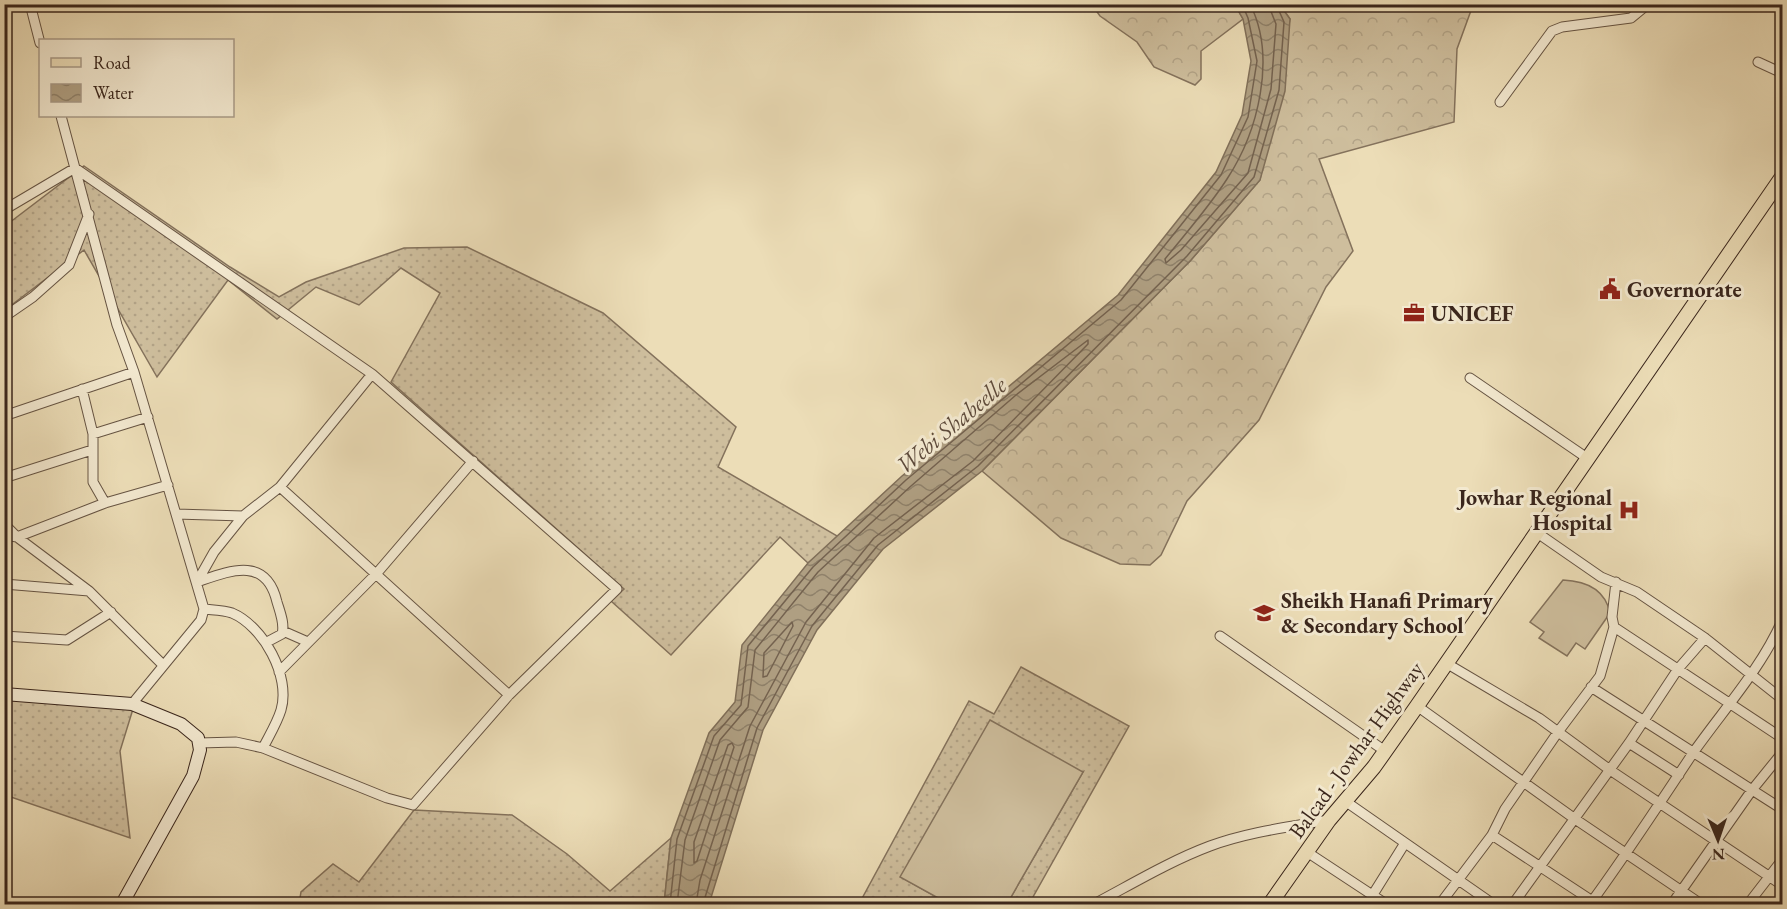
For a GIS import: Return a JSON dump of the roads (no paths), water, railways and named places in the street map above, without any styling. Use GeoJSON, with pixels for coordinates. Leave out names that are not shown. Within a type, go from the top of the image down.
{"type":"FeatureCollection","features":[{"type":"Feature","properties":{"kind":"main road","name":"Balcad - Jowhar Highway"},"geometry":{"type":"LineString","coordinates":[[1275,903],[1329,820],[1385,751],[1417,706],[1782,177]]}},
{"type":"Feature","properties":{"kind":"street"},"geometry":{"type":"LineString","coordinates":[[30,4],[39,39]]}},
{"type":"Feature","properties":{"kind":"street"},"geometry":{"type":"LineString","coordinates":[[1500,102],[1552,31],[1562,27],[1631,18],[1648,4]]}},
{"type":"Feature","properties":{"kind":"street"},"geometry":{"type":"LineString","coordinates":[[1758,62],[1782,73]]}},
{"type":"Feature","properties":{"kind":"street"},"geometry":{"type":"LineString","coordinates":[[61,117],[117,325],[148,417],[204,609],[201,620],[132,704]]}},
{"type":"Feature","properties":{"kind":"street"},"geometry":{"type":"LineString","coordinates":[[4,210],[75,168]]}},
{"type":"Feature","properties":{"kind":"street"},"geometry":{"type":"LineString","coordinates":[[75,168],[372,374],[617,589],[509,695],[412,805],[387,798],[263,748],[236,742],[199,743]]}},
{"type":"Feature","properties":{"kind":"street"},"geometry":{"type":"LineString","coordinates":[[4,317],[33,297],[69,266],[89,214]]}},
{"type":"Feature","properties":{"kind":"street"},"geometry":{"type":"LineString","coordinates":[[4,416],[134,372]]}},
{"type":"Feature","properties":{"kind":"street"},"geometry":{"type":"LineString","coordinates":[[197,582],[214,552],[243,516],[279,486],[372,374]]}},
{"type":"Feature","properties":{"kind":"street"},"geometry":{"type":"LineString","coordinates":[[1470,378],[1587,458]]}},
{"type":"Feature","properties":{"kind":"street"},"geometry":{"type":"LineString","coordinates":[[82,389],[93,434],[93,482],[105,503]]}},
{"type":"Feature","properties":{"kind":"street"},"geometry":{"type":"LineString","coordinates":[[93,434],[148,417]]}},
{"type":"Feature","properties":{"kind":"street"},"geometry":{"type":"LineString","coordinates":[[4,478],[92,450]]}},
{"type":"Feature","properties":{"kind":"street"},"geometry":{"type":"LineString","coordinates":[[279,672],[377,573],[473,461]]}},
{"type":"Feature","properties":{"kind":"street"},"geometry":{"type":"LineString","coordinates":[[4,535],[17,537],[105,503],[168,485]]}},
{"type":"Feature","properties":{"kind":"street"},"geometry":{"type":"LineString","coordinates":[[279,486],[509,695]]}},
{"type":"Feature","properties":{"kind":"street"},"geometry":{"type":"LineString","coordinates":[[176,514],[243,516]]}},
{"type":"Feature","properties":{"kind":"street"},"geometry":{"type":"LineString","coordinates":[[4,524],[17,537],[89,591],[163,665]]}},
{"type":"Feature","properties":{"kind":"street"},"geometry":{"type":"LineString","coordinates":[[1536,532],[1600,577],[1637,592],[1705,638],[1782,699]]}},
{"type":"Feature","properties":{"kind":"street"},"geometry":{"type":"LineString","coordinates":[[197,582],[235,569],[254,571],[266,578],[276,595],[283,631]]}},
{"type":"Feature","properties":{"kind":"street"},"geometry":{"type":"LineString","coordinates":[[1440,904],[1492,835],[1505,809],[1604,666],[1614,627],[1612,617],[1616,582]]}},
{"type":"Feature","properties":{"kind":"street"},"geometry":{"type":"LineString","coordinates":[[4,584],[89,591]]}},
{"type":"Feature","properties":{"kind":"street"},"geometry":{"type":"LineString","coordinates":[[204,609],[232,613],[267,642],[279,672],[281,709],[263,748]]}},
{"type":"Feature","properties":{"kind":"street"},"geometry":{"type":"LineString","coordinates":[[4,636],[67,640],[111,612]]}},
{"type":"Feature","properties":{"kind":"street"},"geometry":{"type":"LineString","coordinates":[[1492,835],[1593,903],[1694,752],[1752,677],[1768,651],[1782,621]]}},
{"type":"Feature","properties":{"kind":"street"},"geometry":{"type":"LineString","coordinates":[[1614,627],[1782,738]]}},
{"type":"Feature","properties":{"kind":"street"},"geometry":{"type":"LineString","coordinates":[[283,631],[308,642]]}},
{"type":"Feature","properties":{"kind":"street"},"geometry":{"type":"LineString","coordinates":[[267,642],[283,631]]}},
{"type":"Feature","properties":{"kind":"street"},"geometry":{"type":"LineString","coordinates":[[1220,636],[1385,751]]}},
{"type":"Feature","properties":{"kind":"street"},"geometry":{"type":"LineString","coordinates":[[1513,904],[1629,743],[1678,669],[1705,638]]}},
{"type":"Feature","properties":{"kind":"street"},"geometry":{"type":"LineString","coordinates":[[1446,663],[1558,732],[1610,770],[1718,840],[1782,885]]}},
{"type":"Feature","properties":{"kind":"street"},"geometry":{"type":"LineString","coordinates":[[1591,687],[1782,809]]}},
{"type":"Feature","properties":{"kind":"street"},"geometry":{"type":"LineString","coordinates":[[4,694],[132,704],[181,724],[194,732],[199,743],[193,777],[122,904]]}},
{"type":"Feature","properties":{"kind":"street"},"geometry":{"type":"LineString","coordinates":[[1417,706],[1575,819],[1701,904]]}},
{"type":"Feature","properties":{"kind":"street"},"geometry":{"type":"LineString","coordinates":[[1629,743],[1679,775]]}},
{"type":"Feature","properties":{"kind":"street"},"geometry":{"type":"LineString","coordinates":[[1672,904],[1752,790],[1782,753]]}},
{"type":"Feature","properties":{"kind":"street"},"geometry":{"type":"LineString","coordinates":[[1345,801],[1493,904]]}},
{"type":"Feature","properties":{"kind":"street"},"geometry":{"type":"LineString","coordinates":[[1094,904],[1212,845],[1251,834],[1329,820]]}},
{"type":"Feature","properties":{"kind":"street"},"geometry":{"type":"LineString","coordinates":[[1367,904],[1405,843]]}},
{"type":"Feature","properties":{"kind":"street"},"geometry":{"type":"LineString","coordinates":[[1307,852],[1386,904]]}},
{"type":"Feature","properties":{"kind":"street"},"geometry":{"type":"LineString","coordinates":[[1748,904],[1782,860]]}},
{"type":"Feature","properties":{"kind":"water"},"geometry":{"type":"Polygon","coordinates":[[[1235,5],[1280,5],[1290,19],[1285,91],[1260,180],[1191,260],[982,471],[883,549],[817,630],[763,730],[709,904],[664,904],[671,838],[709,733],[735,702],[742,645],[808,563],[902,476],[1118,295],[1216,172],[1242,115],[1251,61],[1243,19],[1235,5]]]}},
{"type":"Feature","properties":{"kind":"place","name":"Governorate"},"geometry":{"type":"Point","coordinates":[1610,289]}},
{"type":"Feature","properties":{"kind":"place","name":"UNICEF"},"geometry":{"type":"Point","coordinates":[1414,313]}},
{"type":"Feature","properties":{"kind":"place","name":"Jowhar Regional Hospital"},"geometry":{"type":"Point","coordinates":[1629,510]}},
{"type":"Feature","properties":{"kind":"place","name":"Sheikh Hanafi Primary & Secondary School"},"geometry":{"type":"Point","coordinates":[1264,613]}},
{"type":"Feature","properties":{"kind":"water label","name":"Webi Shabeelle"},"geometry":{"type":"Point","coordinates":[951,425]}}]}
